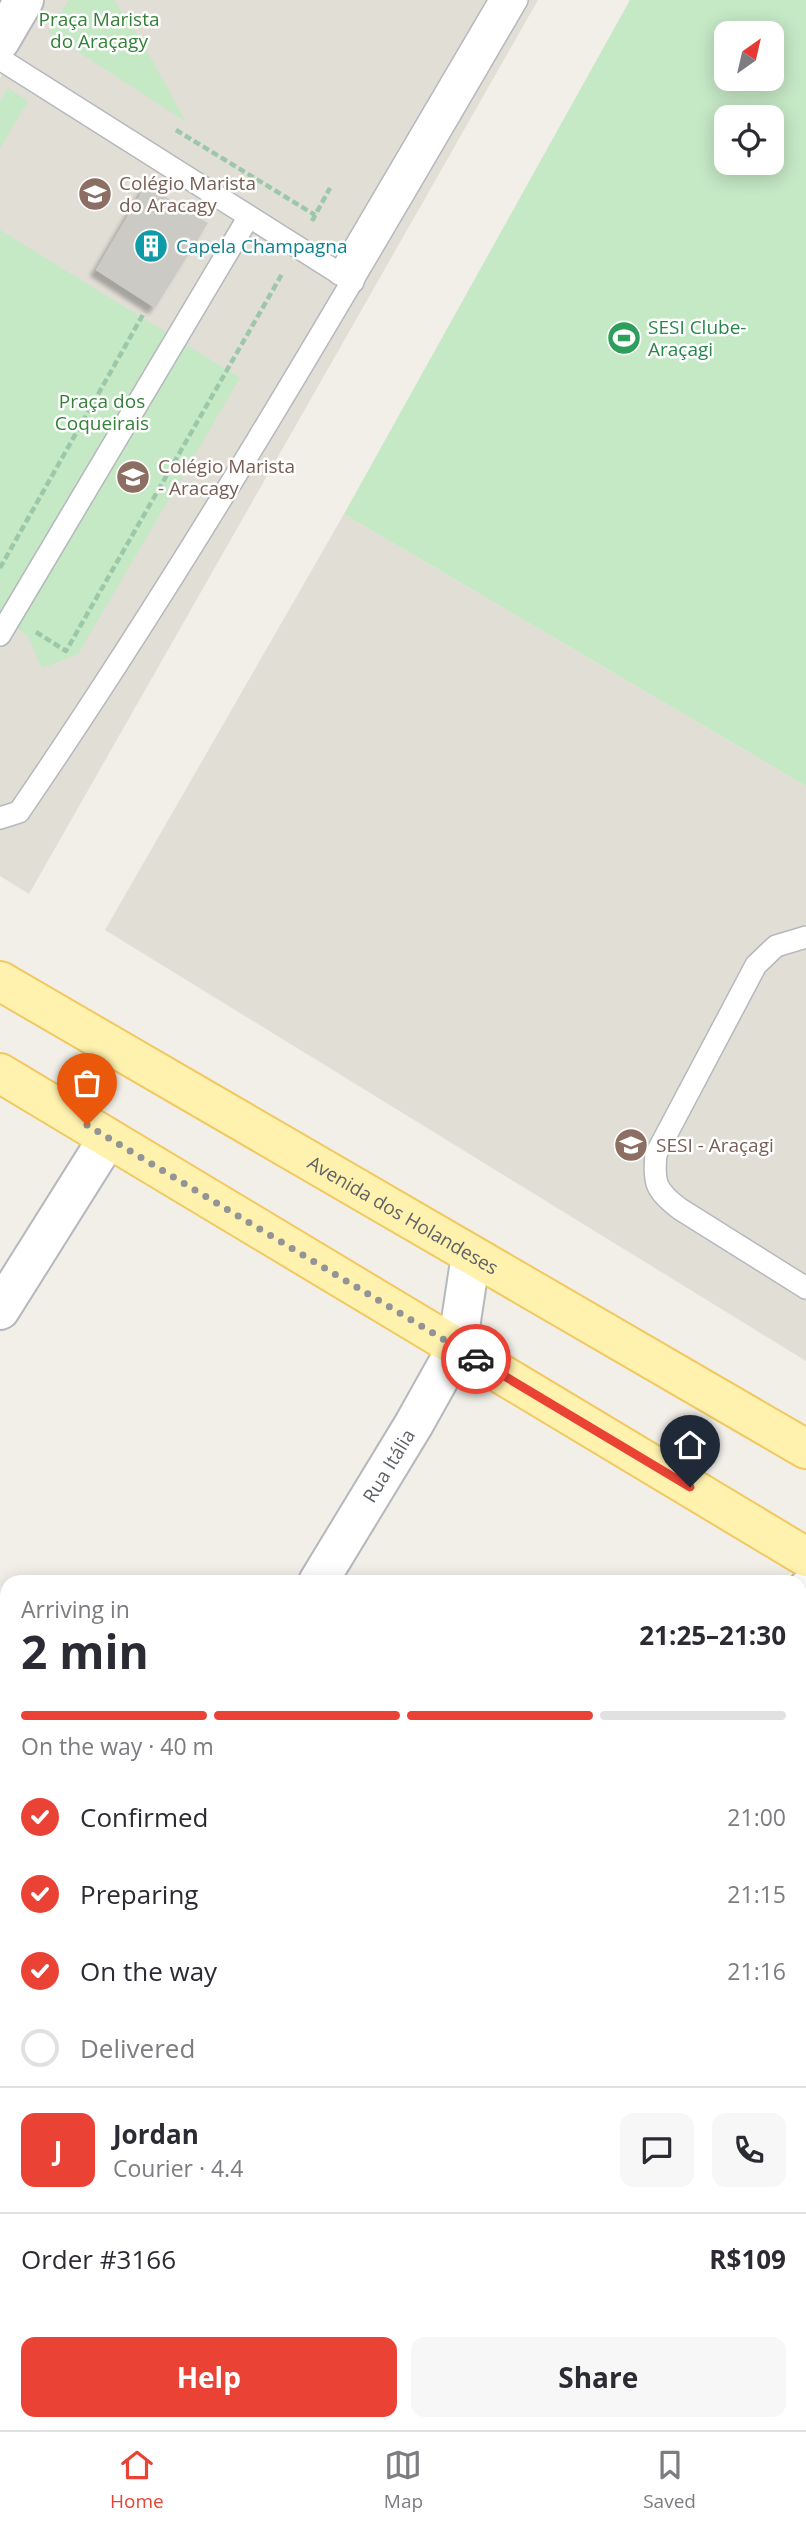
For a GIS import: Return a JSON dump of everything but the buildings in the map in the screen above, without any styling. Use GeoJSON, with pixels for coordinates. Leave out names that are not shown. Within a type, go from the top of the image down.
{"type":"FeatureCollection","features":[{"type":"Feature","properties":{"kind":"main road","name":"Avenida dos Holandeses"},"geometry":{"type":"LineString","coordinates":[[0,981],[806,1449]]}},
{"type":"Feature","properties":{"kind":"main road"},"geometry":{"type":"LineString","coordinates":[[0,1073],[806,1557]]}},
{"type":"Feature","properties":{"kind":"street"},"geometry":{"type":"LineString","coordinates":[[0,41],[24,0]]}},
{"type":"Feature","properties":{"kind":"street"},"geometry":{"type":"LineString","coordinates":[[0,1310],[108,1138]]}},
{"type":"Feature","properties":{"kind":"street"},"geometry":{"type":"LineString","coordinates":[[457,1347],[471,1255]]}},
{"type":"Feature","properties":{"kind":"street","name":"Rua Itália"},"geometry":{"type":"LineString","coordinates":[[322,1575],[414,1424],[457,1347]]}},
{"type":"Feature","properties":{"kind":"lane"},"geometry":{"type":"LineString","coordinates":[[346,278],[500,0]]}},
{"type":"Feature","properties":{"kind":"lane"},"geometry":{"type":"LineString","coordinates":[[0,818],[19,812],[91,707],[346,278],[517,0]]}},
{"type":"Feature","properties":{"kind":"lane"},"geometry":{"type":"LineString","coordinates":[[0,59],[346,278]]}},
{"type":"Feature","properties":{"kind":"lane"},"geometry":{"type":"LineString","coordinates":[[0,635],[248,218]]}},
{"type":"Feature","properties":{"kind":"lane"},"geometry":{"type":"LineString","coordinates":[[806,937],[776,946],[756,965],[656,1154],[653,1178],[665,1198],[680,1209],[806,1288]]}},
{"type":"Feature","properties":{"kind":"path"},"geometry":{"type":"LineString","coordinates":[[71,644],[330,188]]}},
{"type":"Feature","properties":{"kind":"path"},"geometry":{"type":"LineString","coordinates":[[0,568],[145,311]]}},
{"type":"Feature","properties":{"kind":"shaded area","name":"Colégio Marista - Aracagy"},"geometry":{"type":"Polygon","coordinates":[[[46,0],[538,0],[29,894],[0,876],[0,78],[46,0]]]}},
{"type":"Feature","properties":{"kind":"shaded area","name":"SESI - Araçagi"},"geometry":{"type":"Polygon","coordinates":[[[344,514],[806,786],[806,1361],[105,930],[344,514]]]}},
{"type":"Feature","properties":{"kind":"green space","name":"Praça Marista do Araçagy"},"geometry":{"type":"Polygon","coordinates":[[[69,0],[114,0],[140,38],[186,122],[48,32],[69,0]]]}},
{"type":"Feature","properties":{"kind":"green space","name":"SESI Clube- Araçagi"},"geometry":{"type":"Polygon","coordinates":[[[630,0],[806,0],[806,786],[344,514],[630,0]]]}},
{"type":"Feature","properties":{"kind":"green space"},"geometry":{"type":"Polygon","coordinates":[[[8,88],[28,101],[0,148],[0,101],[8,88]]]}},
{"type":"Feature","properties":{"kind":"green space","name":"Praça dos Coqueirais"},"geometry":{"type":"Polygon","coordinates":[[[0,230],[240,378],[78,654],[42,668],[27,635],[0,617],[0,230]]]}},
{"type":"Feature","properties":{"kind":"way so far"},"geometry":{"type":"LineString","coordinates":[[87,1125],[476,1359]]}},
{"type":"Feature","properties":{"kind":"place","name":"Colégio Marista do Aracagy"},"geometry":{"type":"Point","coordinates":[95,194]}},
{"type":"Feature","properties":{"kind":"place","name":"Capela Champagna"},"geometry":{"type":"Point","coordinates":[151,246]}},
{"type":"Feature","properties":{"kind":"place","name":"SESI Clube- Araçagi"},"geometry":{"type":"Point","coordinates":[624,338]}},
{"type":"Feature","properties":{"kind":"place","name":"Colégio Marista - Aracagy"},"geometry":{"type":"Point","coordinates":[133,477]}},
{"type":"Feature","properties":{"kind":"place","name":"SESI - Araçagi"},"geometry":{"type":"Point","coordinates":[631,1145]}},
{"type":"Feature","properties":{"kind":"route"},"geometry":{"type":"LineString","coordinates":[[476,1359],[690,1487]]}}]}
